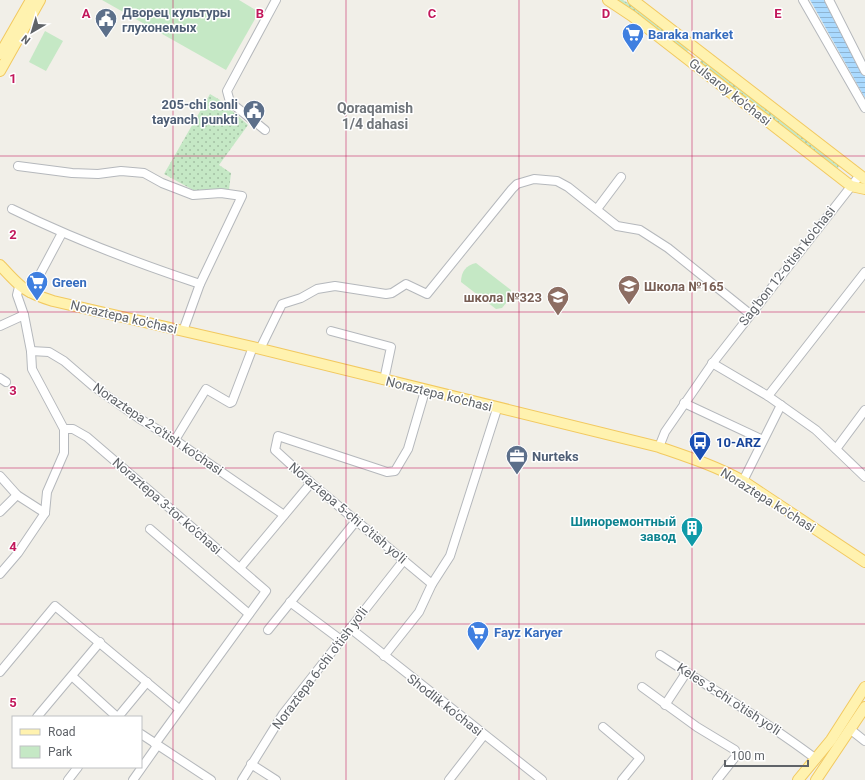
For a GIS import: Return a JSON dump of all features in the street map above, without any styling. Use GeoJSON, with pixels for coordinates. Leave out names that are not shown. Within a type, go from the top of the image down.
{"type":"FeatureCollection","features":[{"type":"Feature","properties":{"kind":"main road"},"geometry":{"type":"LineString","coordinates":[[0,54],[30,0]]}},
{"type":"Feature","properties":{"kind":"main road"},"geometry":{"type":"LineString","coordinates":[[0,71],[40,0]]}},
{"type":"Feature","properties":{"kind":"main road","name":"Gulsaroy ko'chasi"},"geometry":{"type":"LineString","coordinates":[[608,0],[690,61],[851,186]]}},
{"type":"Feature","properties":{"kind":"main road","name":"Gulsaroy ko'chasi"},"geometry":{"type":"LineString","coordinates":[[633,0],[862,177]]}},
{"type":"Feature","properties":{"kind":"main road"},"geometry":{"type":"LineString","coordinates":[[690,61],[699,50]]}},
{"type":"Feature","properties":{"kind":"main road"},"geometry":{"type":"LineString","coordinates":[[851,186],[865,189]]}},
{"type":"Feature","properties":{"kind":"main road","name":"Noraztepa ko'chasi"},"geometry":{"type":"LineString","coordinates":[[0,265],[19,286],[30,293],[53,301],[256,348],[497,409],[659,447],[716,468],[743,481],[865,562]]}},
{"type":"Feature","properties":{"kind":"main road"},"geometry":{"type":"LineString","coordinates":[[798,780],[841,726],[865,687]]}},
{"type":"Feature","properties":{"kind":"main road"},"geometry":{"type":"LineString","coordinates":[[816,780],[865,707]]}},
{"type":"Feature","properties":{"kind":"street"},"geometry":{"type":"LineString","coordinates":[[265,130],[230,102],[227,93],[276,0]]}},
{"type":"Feature","properties":{"kind":"street"},"geometry":{"type":"LineString","coordinates":[[803,0],[865,108]]}},
{"type":"Feature","properties":{"kind":"street"},"geometry":{"type":"LineString","coordinates":[[829,0],[865,71]]}},
{"type":"Feature","properties":{"kind":"street"},"geometry":{"type":"LineString","coordinates":[[18,166],[72,173],[98,174],[122,171],[144,173],[162,183],[193,195],[222,193],[242,196],[200,284],[183,331]]}},
{"type":"Feature","properties":{"kind":"street"},"geometry":{"type":"LineString","coordinates":[[597,209],[621,177]]}},
{"type":"Feature","properties":{"kind":"street","name":"Sag'bon 12-o'tish ko'chasi"},"geometry":{"type":"LineString","coordinates":[[659,447],[665,432],[712,363],[851,186],[862,177]]}},
{"type":"Feature","properties":{"kind":"street"},"geometry":{"type":"LineString","coordinates":[[175,440],[206,389],[230,403],[232,402],[256,348],[283,303],[301,298],[317,289],[335,286],[386,294],[392,293],[404,284],[427,294],[517,184],[534,179],[557,181],[568,187],[617,226],[640,230],[668,248],[750,314]]}},
{"type":"Feature","properties":{"kind":"street"},"geometry":{"type":"LineString","coordinates":[[12,209],[62,234],[200,284]]}},
{"type":"Feature","properties":{"kind":"street"},"geometry":{"type":"LineString","coordinates":[[30,293],[62,234]]}},
{"type":"Feature","properties":{"kind":"street"},"geometry":{"type":"LineString","coordinates":[[768,396],[865,272]]}},
{"type":"Feature","properties":{"kind":"street"},"geometry":{"type":"LineString","coordinates":[[0,574],[18,553],[45,513],[47,492],[64,453],[64,429],[32,369],[31,350],[24,315],[17,295],[19,286]]}},
{"type":"Feature","properties":{"kind":"street"},"geometry":{"type":"LineString","coordinates":[[0,326],[24,315]]}},
{"type":"Feature","properties":{"kind":"street"},"geometry":{"type":"LineString","coordinates":[[331,331],[390,347],[384,380]]}},
{"type":"Feature","properties":{"kind":"street","name":"Noraztepa 2-o'tish ko'chasi"},"geometry":{"type":"LineString","coordinates":[[31,350],[49,352],[64,361],[100,391],[140,419],[175,440],[284,515]]}},
{"type":"Feature","properties":{"kind":"street"},"geometry":{"type":"LineString","coordinates":[[712,363],[768,396],[816,430],[865,477]]}},
{"type":"Feature","properties":{"kind":"street","name":"Noraztepa 5-chi o'tish yo'li"},"geometry":{"type":"LineString","coordinates":[[425,391],[408,449],[395,471],[387,472],[278,436],[276,452],[432,584]]}},
{"type":"Feature","properties":{"kind":"street"},"geometry":{"type":"LineString","coordinates":[[684,403],[763,440]]}},
{"type":"Feature","properties":{"kind":"street"},"geometry":{"type":"LineString","coordinates":[[743,481],[781,405]]}},
{"type":"Feature","properties":{"kind":"street"},"geometry":{"type":"LineString","coordinates":[[384,656],[419,612],[432,584],[450,556],[497,409]]}},
{"type":"Feature","properties":{"kind":"street"},"geometry":{"type":"LineString","coordinates":[[836,449],[865,410]]}},
{"type":"Feature","properties":{"kind":"street","name":"Noraztepa 3-tor ko‘chasi"},"geometry":{"type":"LineString","coordinates":[[64,429],[73,429],[86,437],[266,591],[249,614]]}},
{"type":"Feature","properties":{"kind":"street"},"geometry":{"type":"LineString","coordinates":[[0,476],[17,495],[45,513]]}},
{"type":"Feature","properties":{"kind":"street"},"geometry":{"type":"LineString","coordinates":[[240,568],[311,483]]}},
{"type":"Feature","properties":{"kind":"street"},"geometry":{"type":"LineString","coordinates":[[0,512],[17,495]]}},
{"type":"Feature","properties":{"kind":"street"},"geometry":{"type":"LineString","coordinates":[[268,630],[356,521]]}},
{"type":"Feature","properties":{"kind":"street"},"geometry":{"type":"LineString","coordinates":[[142,766],[179,709],[249,614],[150,529]]}},
{"type":"Feature","properties":{"kind":"street","name":"Noraztepa 6-chi o'tish yo'li"},"geometry":{"type":"LineString","coordinates":[[242,780],[283,714],[404,560]]}},
{"type":"Feature","properties":{"kind":"street"},"geometry":{"type":"LineString","coordinates":[[290,602],[340,640]]}},
{"type":"Feature","properties":{"kind":"street"},"geometry":{"type":"LineString","coordinates":[[0,672],[55,606],[179,709]]}},
{"type":"Feature","properties":{"kind":"street","name":"Shodlik ko'chasi"},"geometry":{"type":"LineString","coordinates":[[350,628],[542,780]]}},
{"type":"Feature","properties":{"kind":"street"},"geometry":{"type":"LineString","coordinates":[[38,716],[73,677],[100,642]]}},
{"type":"Feature","properties":{"kind":"street","name":"Keles 3-chi o'tish yo'li"},"geometry":{"type":"LineString","coordinates":[[660,654],[686,673],[775,728],[816,759]]}},
{"type":"Feature","properties":{"kind":"street"},"geometry":{"type":"LineString","coordinates":[[665,705],[686,673]]}},
{"type":"Feature","properties":{"kind":"street"},"geometry":{"type":"LineString","coordinates":[[73,677],[117,716]]}},
{"type":"Feature","properties":{"kind":"street"},"geometry":{"type":"LineString","coordinates":[[119,716],[147,682]]}},
{"type":"Feature","properties":{"kind":"street"},"geometry":{"type":"LineString","coordinates":[[642,687],[661,700],[665,705],[735,750],[736,756],[717,780]]}},
{"type":"Feature","properties":{"kind":"street"},"geometry":{"type":"LineString","coordinates":[[603,727],[640,758],[622,780]]}},
{"type":"Feature","properties":{"kind":"street"},"geometry":{"type":"LineString","coordinates":[[850,730],[865,741]]}},
{"type":"Feature","properties":{"kind":"street"},"geometry":{"type":"LineString","coordinates":[[142,735],[210,780]]}},
{"type":"Feature","properties":{"kind":"street"},"geometry":{"type":"LineString","coordinates":[[449,780],[484,735]]}},
{"type":"Feature","properties":{"kind":"street"},"geometry":{"type":"LineString","coordinates":[[251,764],[276,780]]}},
{"type":"Feature","properties":{"kind":"street"},"geometry":{"type":"LineString","coordinates":[[68,780],[77,768]]}},
{"type":"Feature","properties":{"kind":"street"},"geometry":{"type":"LineString","coordinates":[[133,780],[141,768]]}},
{"type":"Feature","properties":{"kind":"green space"},"geometry":{"type":"Polygon","coordinates":[[[102,0],[239,0],[259,12],[226,70],[102,0]]]}},
{"type":"Feature","properties":{"kind":"green space"},"geometry":{"type":"Polygon","coordinates":[[[615,0],[623,0],[634,7],[689,50],[686,52],[615,0]]]}},
{"type":"Feature","properties":{"kind":"green space"},"geometry":{"type":"Polygon","coordinates":[[[45,31],[63,41],[46,71],[29,62],[45,31]]]}},
{"type":"Feature","properties":{"kind":"green space"},"geometry":{"type":"Polygon","coordinates":[[[702,59],[839,164],[838,169],[700,63],[702,59]]]}},
{"type":"Feature","properties":{"kind":"green space"},"geometry":{"type":"Polygon","coordinates":[[[210,94],[220,100],[248,125],[219,165],[231,173],[229,190],[195,191],[164,174],[210,94]]]}},
{"type":"Feature","properties":{"kind":"green space"},"geometry":{"type":"Polygon","coordinates":[[[476,263],[511,290],[511,297],[502,308],[496,309],[461,282],[462,275],[467,267],[476,263]]]}},
{"type":"Feature","properties":{"kind":"water"},"geometry":{"type":"Polygon","coordinates":[[[810,0],[825,0],[865,77],[865,98],[810,0]]]}},
{"type":"Feature","properties":{"kind":"place","name":"Дворец культуры глухонемых"},"geometry":{"type":"Point","coordinates":[106,38]}},
{"type":"Feature","properties":{"kind":"place","name":"Baraka market"},"geometry":{"type":"Point","coordinates":[633,54]}},
{"type":"Feature","properties":{"kind":"place","name":"205-chi sonli tayanch punkti"},"geometry":{"type":"Point","coordinates":[254,130]}},
{"type":"Feature","properties":{"kind":"place","name":"Green"},"geometry":{"type":"Point","coordinates":[37,302]}},
{"type":"Feature","properties":{"kind":"place","name":"Школа №165"},"geometry":{"type":"Point","coordinates":[629,306]}},
{"type":"Feature","properties":{"kind":"place","name":"школа №323"},"geometry":{"type":"Point","coordinates":[558,316]}},
{"type":"Feature","properties":{"kind":"place","name":"10-ARZ"},"geometry":{"type":"Point","coordinates":[700,462]}},
{"type":"Feature","properties":{"kind":"place","name":"Nurteks"},"geometry":{"type":"Point","coordinates":[517,476]}},
{"type":"Feature","properties":{"kind":"place","name":"Шиноремонтный завод"},"geometry":{"type":"Point","coordinates":[692,548]}},
{"type":"Feature","properties":{"kind":"place","name":"Fayz Karyer"},"geometry":{"type":"Point","coordinates":[478,652]}},
{"type":"Feature","properties":{"kind":"district","name":"Qoraqamish 1/4 dahasi"},"geometry":{"type":"Point","coordinates":[375,116]}}]}
